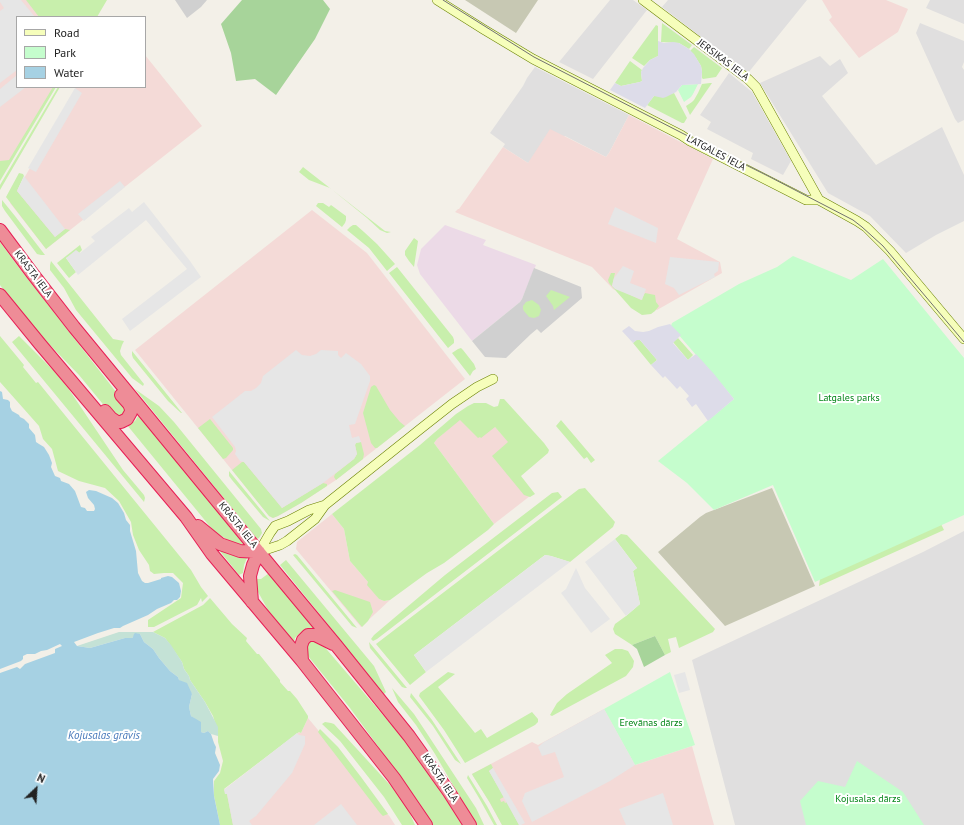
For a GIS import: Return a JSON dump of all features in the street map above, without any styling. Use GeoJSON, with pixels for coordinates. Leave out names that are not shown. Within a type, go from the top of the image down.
{"type":"FeatureCollection","features":[{"type":"Feature","properties":{"kind":"highway","name":"KRASTA IELA"},"geometry":{"type":"LineString","coordinates":[[0,230],[32,274],[98,356],[336,645],[418,748],[470,825]]}},
{"type":"Feature","properties":{"kind":"highway"},"geometry":{"type":"LineString","coordinates":[[0,295],[186,517],[212,554],[302,662],[394,778],[426,825]]}},
{"type":"Feature","properties":{"kind":"highway"},"geometry":{"type":"LineString","coordinates":[[50,356],[64,363],[70,369],[111,418],[117,422],[125,421],[131,412],[129,404],[109,377],[98,356]]}},
{"type":"Feature","properties":{"kind":"highway"},"geometry":{"type":"LineString","coordinates":[[186,517],[220,544],[240,551],[259,552],[253,564],[250,576],[252,602]]}},
{"type":"Feature","properties":{"kind":"highway"},"geometry":{"type":"LineString","coordinates":[[302,662],[301,646],[303,640],[308,635],[315,635],[336,645]]}},
{"type":"Feature","properties":{"kind":"street","name":"LATGALES IELA"},"geometry":{"type":"LineString","coordinates":[[437,0],[532,59],[806,200],[819,200],[857,221],[872,233],[890,251],[964,339]]}},
{"type":"Feature","properties":{"kind":"street","name":"JERSIKAS IELA"},"geometry":{"type":"LineString","coordinates":[[643,0],[748,78],[756,87],[819,200]]}},
{"type":"Feature","properties":{"kind":"street"},"geometry":{"type":"LineString","coordinates":[[259,552],[287,541],[315,519],[325,505],[452,404],[476,387],[493,379]]}},
{"type":"Feature","properties":{"kind":"street"},"geometry":{"type":"LineString","coordinates":[[259,552],[276,526],[288,522],[309,510],[325,505]]}},
{"type":"Feature","properties":{"kind":"shaded area"},"geometry":{"type":"Polygon","coordinates":[[[0,0],[28,0],[39,16],[16,16],[16,88],[53,88],[7,169],[0,170],[0,0]]]}},
{"type":"Feature","properties":{"kind":"shaded area"},"geometry":{"type":"Polygon","coordinates":[[[0,0],[21,0],[34,16],[16,16],[16,71],[0,83],[0,11],[4,8],[0,0]]]}},
{"type":"Feature","properties":{"kind":"shaded area"},"geometry":{"type":"Polygon","coordinates":[[[175,0],[207,0],[187,18],[175,0]]]}},
{"type":"Feature","properties":{"kind":"shaded area"},"geometry":{"type":"Polygon","coordinates":[[[465,0],[538,0],[516,33],[465,0]]]}},
{"type":"Feature","properties":{"kind":"shaded area"},"geometry":{"type":"Polygon","coordinates":[[[610,0],[633,0],[647,10],[593,79],[559,62],[610,0]]]}},
{"type":"Feature","properties":{"kind":"shaded area"},"geometry":{"type":"Polygon","coordinates":[[[668,0],[807,0],[748,73],[662,7],[668,0]]]}},
{"type":"Feature","properties":{"kind":"shaded area"},"geometry":{"type":"Polygon","coordinates":[[[822,0],[886,0],[908,9],[898,32],[859,58],[829,20],[832,17],[822,0]]]}},
{"type":"Feature","properties":{"kind":"shaded area"},"geometry":{"type":"Polygon","coordinates":[[[930,0],[964,0],[964,24],[926,8],[930,0]]]}},
{"type":"Feature","properties":{"kind":"shaded area"},"geometry":{"type":"Polygon","coordinates":[[[920,23],[964,41],[964,62],[962,67],[964,70],[964,120],[958,123],[916,33],[920,23]]]}},
{"type":"Feature","properties":{"kind":"shaded area"},"geometry":{"type":"Polygon","coordinates":[[[658,41],[664,43],[679,43],[694,54],[701,66],[701,84],[682,85],[676,92],[663,98],[654,96],[645,108],[610,90],[615,83],[621,86],[642,81],[641,72],[643,68],[650,60],[658,56],[658,41]]]}},
{"type":"Feature","properties":{"kind":"shaded area"},"geometry":{"type":"Polygon","coordinates":[[[146,56],[202,126],[46,249],[10,203],[75,88],[146,88],[146,56]]]}},
{"type":"Feature","properties":{"kind":"shaded area"},"geometry":{"type":"Polygon","coordinates":[[[820,56],[830,66],[840,59],[848,73],[822,96],[876,165],[942,127],[964,175],[964,221],[936,235],[906,253],[870,216],[828,193],[760,83],[820,56]]]}},
{"type":"Feature","properties":{"kind":"shaded area"},"geometry":{"type":"Polygon","coordinates":[[[535,67],[629,115],[606,157],[565,136],[528,163],[503,147],[505,144],[490,133],[535,67]]]}},
{"type":"Feature","properties":{"kind":"shaded area"},"geometry":{"type":"Polygon","coordinates":[[[729,73],[752,92],[791,161],[783,175],[751,159],[753,153],[707,129],[711,122],[700,115],[729,73]]]}},
{"type":"Feature","properties":{"kind":"shaded area"},"geometry":{"type":"Polygon","coordinates":[[[16,76],[16,88],[25,88],[0,107],[0,89],[16,76]]]}},
{"type":"Feature","properties":{"kind":"shaded area"},"geometry":{"type":"Polygon","coordinates":[[[75,88],[82,93],[36,172],[28,168],[75,88]]]}},
{"type":"Feature","properties":{"kind":"shaded area"},"geometry":{"type":"Polygon","coordinates":[[[629,115],[713,159],[677,239],[720,262],[722,273],[657,310],[613,289],[592,267],[455,212],[459,209],[503,147],[528,163],[550,129],[606,157],[629,115]]]}},
{"type":"Feature","properties":{"kind":"shaded area"},"geometry":{"type":"Polygon","coordinates":[[[24,176],[65,229],[55,237],[17,191],[24,176]]]}},
{"type":"Feature","properties":{"kind":"shaded area"},"geometry":{"type":"Polygon","coordinates":[[[120,181],[125,187],[84,221],[78,214],[120,181]]]}},
{"type":"Feature","properties":{"kind":"shaded area"},"geometry":{"type":"Polygon","coordinates":[[[144,202],[201,277],[130,331],[122,319],[187,269],[146,220],[78,275],[66,258],[76,250],[80,253],[95,241],[91,237],[129,208],[132,212],[144,202]]]}},
{"type":"Feature","properties":{"kind":"shaded area"},"geometry":{"type":"Polygon","coordinates":[[[615,207],[658,228],[656,243],[608,224],[615,207]]]}},
{"type":"Feature","properties":{"kind":"shaded area"},"geometry":{"type":"Polygon","coordinates":[[[312,210],[367,253],[465,379],[336,480],[301,503],[273,518],[269,516],[135,350],[312,210]]]}},
{"type":"Feature","properties":{"kind":"shaded area"},"geometry":{"type":"Polygon","coordinates":[[[445,225],[486,240],[483,245],[536,265],[520,302],[472,341],[420,274],[417,265],[421,249],[445,225]]]}},
{"type":"Feature","properties":{"kind":"shaded area"},"geometry":{"type":"Polygon","coordinates":[[[670,257],[719,262],[718,271],[714,274],[715,277],[679,295],[674,288],[665,284],[670,257]]]}},
{"type":"Feature","properties":{"kind":"shaded area"},"geometry":{"type":"Polygon","coordinates":[[[623,266],[634,271],[630,283],[646,289],[642,300],[615,289],[612,286],[614,278],[623,266]]]}},
{"type":"Feature","properties":{"kind":"shaded area"},"geometry":{"type":"Polygon","coordinates":[[[534,268],[581,287],[582,298],[541,333],[537,329],[506,358],[485,357],[472,341],[520,302],[534,268]]]}},
{"type":"Feature","properties":{"kind":"shaded area"},"geometry":{"type":"Polygon","coordinates":[[[670,324],[681,335],[673,343],[688,360],[696,354],[734,399],[708,421],[696,404],[692,407],[686,399],[689,396],[680,386],[677,389],[665,376],[663,378],[651,365],[657,360],[640,340],[633,343],[622,331],[629,326],[635,331],[643,332],[670,324]]]}},
{"type":"Feature","properties":{"kind":"shaded area"},"geometry":{"type":"Polygon","coordinates":[[[296,350],[302,355],[310,356],[321,350],[338,351],[338,355],[341,358],[346,353],[361,364],[370,376],[370,381],[355,424],[349,425],[352,438],[359,436],[361,442],[356,443],[355,445],[357,454],[354,459],[323,483],[282,508],[244,462],[240,461],[235,454],[235,447],[212,417],[245,391],[251,391],[256,388],[261,383],[263,376],[296,350]]]}},
{"type":"Feature","properties":{"kind":"shaded area"},"geometry":{"type":"Polygon","coordinates":[[[460,418],[494,426],[509,442],[495,455],[530,496],[494,524],[434,443],[460,418]]]}},
{"type":"Feature","properties":{"kind":"shaded area"},"geometry":{"type":"Polygon","coordinates":[[[772,488],[815,586],[725,626],[658,552],[706,513],[772,488]]]}},
{"type":"Feature","properties":{"kind":"shaded area"},"geometry":{"type":"Polygon","coordinates":[[[332,514],[344,529],[350,561],[368,582],[379,599],[384,601],[390,600],[361,627],[296,549],[297,542],[332,514]]]}},
{"type":"Feature","properties":{"kind":"shaded area"},"geometry":{"type":"Polygon","coordinates":[[[964,531],[964,825],[735,825],[692,660],[923,552],[964,531]]]}},
{"type":"Feature","properties":{"kind":"shaded area"},"geometry":{"type":"Polygon","coordinates":[[[615,539],[637,568],[633,571],[640,604],[626,616],[585,562],[615,539]]]}},
{"type":"Feature","properties":{"kind":"shaded area"},"geometry":{"type":"Polygon","coordinates":[[[545,555],[570,562],[426,672],[414,655],[545,555]]]}},
{"type":"Feature","properties":{"kind":"shaded area"},"geometry":{"type":"Polygon","coordinates":[[[576,568],[585,588],[610,619],[591,633],[561,593],[566,589],[576,568]]]}},
{"type":"Feature","properties":{"kind":"shaded area"},"geometry":{"type":"Polygon","coordinates":[[[119,632],[153,632],[165,638],[182,662],[190,680],[205,702],[218,727],[218,736],[211,734],[208,731],[204,733],[201,732],[196,720],[191,716],[189,707],[192,694],[178,677],[170,671],[153,649],[144,642],[140,634],[132,638],[125,638],[90,648],[77,646],[119,632]]]}},
{"type":"Feature","properties":{"kind":"shaded area"},"geometry":{"type":"Polygon","coordinates":[[[685,672],[690,690],[679,693],[674,675],[685,672]]]}},
{"type":"Feature","properties":{"kind":"shaded area"},"geometry":{"type":"Polygon","coordinates":[[[604,709],[635,765],[692,746],[714,825],[502,825],[472,774],[532,742],[538,745],[604,709]]]}},
{"type":"Feature","properties":{"kind":"shaded area"},"geometry":{"type":"Polygon","coordinates":[[[604,709],[635,765],[610,781],[532,822],[522,801],[525,793],[564,777],[555,752],[542,756],[538,747],[544,742],[604,709]]]}},
{"type":"Feature","properties":{"kind":"shaded area"},"geometry":{"type":"Polygon","coordinates":[[[308,718],[395,825],[232,825],[224,790],[299,732],[301,733],[308,718]]]}},
{"type":"Feature","properties":{"kind":"shaded area"},"geometry":{"type":"Polygon","coordinates":[[[297,733],[305,736],[305,744],[292,773],[256,816],[249,821],[252,825],[233,825],[227,794],[225,794],[224,790],[297,733]]]}},
{"type":"Feature","properties":{"kind":"shaded area"},"geometry":{"type":"Polygon","coordinates":[[[493,768],[525,823],[519,825],[489,771],[493,768]]]}},
{"type":"Feature","properties":{"kind":"shaded area"},"geometry":{"type":"Polygon","coordinates":[[[663,793],[673,825],[626,825],[619,809],[663,793]]]}},
{"type":"Feature","properties":{"kind":"shaded area"},"geometry":{"type":"Polygon","coordinates":[[[341,804],[357,825],[314,825],[341,804]]]}},
{"type":"Feature","properties":{"kind":"green space"},"geometry":{"type":"Polygon","coordinates":[[[26,0],[107,0],[98,16],[38,16],[26,0]]]}},
{"type":"Feature","properties":{"kind":"green space"},"geometry":{"type":"Polygon","coordinates":[[[242,0],[323,0],[330,9],[315,39],[276,95],[255,79],[236,81],[231,53],[221,24],[242,0]]]}},
{"type":"Feature","properties":{"kind":"green space"},"geometry":{"type":"Polygon","coordinates":[[[662,23],[692,45],[689,49],[679,43],[661,42],[662,23]]]}},
{"type":"Feature","properties":{"kind":"green space"},"geometry":{"type":"Polygon","coordinates":[[[656,25],[658,26],[658,56],[650,60],[644,66],[632,58],[656,25]]]}},
{"type":"Feature","properties":{"kind":"green space"},"geometry":{"type":"Polygon","coordinates":[[[694,47],[722,68],[716,77],[702,78],[701,66],[690,51],[694,47]]]}},
{"type":"Feature","properties":{"kind":"green space"},"geometry":{"type":"Polygon","coordinates":[[[630,61],[642,70],[642,81],[621,86],[615,83],[630,61]]]}},
{"type":"Feature","properties":{"kind":"green space"},"geometry":{"type":"Polygon","coordinates":[[[712,83],[690,115],[686,106],[694,100],[702,84],[712,83]]]}},
{"type":"Feature","properties":{"kind":"green space"},"geometry":{"type":"Polygon","coordinates":[[[698,84],[691,97],[684,102],[678,90],[682,85],[698,84]]]}},
{"type":"Feature","properties":{"kind":"green space"},"geometry":{"type":"Polygon","coordinates":[[[52,88],[55,88],[0,181],[0,161],[9,160],[52,88]]]}},
{"type":"Feature","properties":{"kind":"green space"},"geometry":{"type":"Polygon","coordinates":[[[57,88],[59,88],[0,190],[0,185],[57,88]]]}},
{"type":"Feature","properties":{"kind":"green space"},"geometry":{"type":"Polygon","coordinates":[[[674,93],[687,118],[684,123],[647,105],[654,96],[674,93]]]}},
{"type":"Feature","properties":{"kind":"green space"},"geometry":{"type":"Polygon","coordinates":[[[303,167],[330,188],[309,180],[299,172],[303,167]]]}},
{"type":"Feature","properties":{"kind":"green space"},"geometry":{"type":"Polygon","coordinates":[[[19,173],[23,174],[24,176],[17,191],[55,237],[65,229],[70,230],[46,249],[6,197],[19,173]]]}},
{"type":"Feature","properties":{"kind":"green space"},"geometry":{"type":"Polygon","coordinates":[[[332,190],[385,231],[391,232],[387,233],[380,230],[332,190]]]}},
{"type":"Feature","properties":{"kind":"green space"},"geometry":{"type":"Polygon","coordinates":[[[2,200],[45,255],[37,254],[5,211],[2,206],[2,200]]]}},
{"type":"Feature","properties":{"kind":"green space"},"geometry":{"type":"Polygon","coordinates":[[[318,203],[323,203],[329,207],[331,205],[346,216],[345,223],[342,227],[316,206],[318,203]]]}},
{"type":"Feature","properties":{"kind":"green space"},"geometry":{"type":"Polygon","coordinates":[[[353,225],[356,225],[377,244],[395,264],[387,271],[369,248],[347,230],[353,225]]]}},
{"type":"Feature","properties":{"kind":"green space"},"geometry":{"type":"Polygon","coordinates":[[[414,238],[418,241],[414,267],[405,255],[405,251],[414,238]]]}},
{"type":"Feature","properties":{"kind":"green space"},"geometry":{"type":"Polygon","coordinates":[[[0,242],[120,397],[125,407],[123,414],[115,416],[111,414],[79,375],[18,309],[0,285],[0,242]]]}},
{"type":"Feature","properties":{"kind":"green space"},"geometry":{"type":"Polygon","coordinates":[[[80,245],[82,250],[79,253],[66,258],[76,272],[69,278],[57,263],[80,245]]]}},
{"type":"Feature","properties":{"kind":"green space","name":"Latgales parks"},"geometry":{"type":"Polygon","coordinates":[[[793,256],[851,280],[883,259],[964,358],[964,515],[815,582],[773,485],[714,510],[687,483],[658,461],[734,399],[671,326],[672,323],[739,284],[777,267],[793,256]]]}},
{"type":"Feature","properties":{"kind":"green space"},"geometry":{"type":"Polygon","coordinates":[[[51,261],[113,339],[124,341],[120,351],[121,355],[144,384],[143,386],[132,378],[76,310],[64,288],[50,270],[51,261]]]}},
{"type":"Feature","properties":{"kind":"green space"},"geometry":{"type":"Polygon","coordinates":[[[397,267],[453,337],[454,343],[448,348],[389,273],[397,267]]]}},
{"type":"Feature","properties":{"kind":"green space"},"geometry":{"type":"Polygon","coordinates":[[[611,273],[615,273],[612,286],[641,300],[645,293],[655,295],[656,302],[659,306],[651,314],[642,315],[631,308],[609,283],[608,280],[611,273]]]}},
{"type":"Feature","properties":{"kind":"green space"},"geometry":{"type":"Polygon","coordinates":[[[551,290],[570,297],[554,310],[546,296],[551,290]]]}},
{"type":"Feature","properties":{"kind":"green space"},"geometry":{"type":"Polygon","coordinates":[[[532,300],[539,305],[541,310],[539,316],[534,318],[529,317],[523,309],[526,302],[532,300]]]}},
{"type":"Feature","properties":{"kind":"green space"},"geometry":{"type":"Polygon","coordinates":[[[0,336],[24,365],[23,367],[36,383],[38,382],[191,570],[208,596],[202,602],[201,598],[197,605],[154,627],[148,627],[148,620],[181,598],[183,583],[173,573],[154,574],[150,571],[149,565],[139,550],[133,535],[131,522],[119,501],[105,488],[79,481],[58,471],[52,449],[43,439],[39,426],[0,382],[0,336]]]}},
{"type":"Feature","properties":{"kind":"green space"},"geometry":{"type":"Polygon","coordinates":[[[19,336],[54,371],[68,388],[123,470],[144,495],[144,502],[12,342],[19,336]]]}},
{"type":"Feature","properties":{"kind":"green space"},"geometry":{"type":"Polygon","coordinates":[[[678,338],[693,355],[688,360],[673,342],[678,338]]]}},
{"type":"Feature","properties":{"kind":"green space"},"geometry":{"type":"Polygon","coordinates":[[[637,339],[640,340],[657,360],[651,365],[633,343],[637,339]]]}},
{"type":"Feature","properties":{"kind":"green space"},"geometry":{"type":"Polygon","coordinates":[[[461,348],[474,364],[476,369],[470,376],[452,353],[461,348]]]}},
{"type":"Feature","properties":{"kind":"green space"},"geometry":{"type":"Polygon","coordinates":[[[132,351],[182,413],[168,401],[133,358],[132,351]]]}},
{"type":"Feature","properties":{"kind":"green space"},"geometry":{"type":"Polygon","coordinates":[[[374,385],[390,410],[405,426],[377,448],[375,448],[371,443],[363,413],[371,387],[374,385]]]}},
{"type":"Feature","properties":{"kind":"green space"},"geometry":{"type":"Polygon","coordinates":[[[135,389],[159,406],[174,422],[261,529],[262,533],[259,538],[257,539],[135,389]]]}},
{"type":"Feature","properties":{"kind":"green space"},"geometry":{"type":"Polygon","coordinates":[[[500,399],[504,399],[549,450],[548,453],[521,476],[535,494],[530,497],[524,495],[492,456],[508,442],[495,427],[481,438],[478,438],[460,420],[434,443],[494,524],[444,563],[427,573],[390,600],[384,601],[379,599],[367,585],[368,582],[350,561],[344,529],[332,514],[420,445],[456,414],[474,403],[486,403],[494,407],[498,406],[500,399]]]}},
{"type":"Feature","properties":{"kind":"green space"},"geometry":{"type":"Polygon","coordinates":[[[140,413],[247,545],[231,542],[212,529],[127,425],[135,421],[140,413]]]}},
{"type":"Feature","properties":{"kind":"green space"},"geometry":{"type":"Polygon","coordinates":[[[210,419],[233,448],[226,458],[223,459],[198,428],[210,419]]]}},
{"type":"Feature","properties":{"kind":"green space"},"geometry":{"type":"Polygon","coordinates":[[[561,420],[595,460],[591,463],[587,457],[584,459],[556,426],[561,420]]]}},
{"type":"Feature","properties":{"kind":"green space"},"geometry":{"type":"Polygon","coordinates":[[[361,442],[364,454],[363,459],[336,480],[334,477],[335,474],[354,459],[357,454],[355,445],[356,443],[361,442]]]}},
{"type":"Feature","properties":{"kind":"green space"},"geometry":{"type":"Polygon","coordinates":[[[244,462],[282,508],[323,483],[327,484],[327,486],[301,503],[273,518],[269,516],[232,470],[244,462]]]}},
{"type":"Feature","properties":{"kind":"green space"},"geometry":{"type":"Polygon","coordinates":[[[229,471],[270,521],[263,517],[232,480],[229,476],[229,471]]]}},
{"type":"Feature","properties":{"kind":"green space"},"geometry":{"type":"Polygon","coordinates":[[[585,488],[615,522],[613,527],[570,562],[545,555],[414,655],[426,672],[410,685],[376,644],[579,489],[585,488]]]}},
{"type":"Feature","properties":{"kind":"green space"},"geometry":{"type":"Polygon","coordinates":[[[558,492],[562,497],[377,639],[373,641],[371,639],[445,575],[552,493],[558,492]]]}},
{"type":"Feature","properties":{"kind":"green space"},"geometry":{"type":"Polygon","coordinates":[[[940,522],[944,530],[819,586],[821,571],[940,522]]]}},
{"type":"Feature","properties":{"kind":"green space"},"geometry":{"type":"Polygon","coordinates":[[[621,534],[627,535],[715,629],[713,632],[679,648],[676,637],[668,639],[671,652],[665,655],[655,636],[632,645],[615,634],[613,629],[615,624],[640,604],[633,571],[637,568],[615,539],[621,534]]]}},
{"type":"Feature","properties":{"kind":"green space"},"geometry":{"type":"Polygon","coordinates":[[[219,550],[247,558],[243,573],[239,575],[219,550]]]}},
{"type":"Feature","properties":{"kind":"green space"},"geometry":{"type":"Polygon","coordinates":[[[295,554],[357,628],[352,626],[293,555],[295,554]]]}},
{"type":"Feature","properties":{"kind":"green space"},"geometry":{"type":"Polygon","coordinates":[[[286,560],[374,666],[386,692],[384,694],[280,565],[286,560]]]}},
{"type":"Feature","properties":{"kind":"green space"},"geometry":{"type":"Polygon","coordinates":[[[269,573],[300,609],[316,631],[310,628],[305,629],[295,638],[294,643],[268,610],[257,590],[255,579],[261,579],[269,573]]]}},
{"type":"Feature","properties":{"kind":"green space"},"geometry":{"type":"Polygon","coordinates":[[[335,590],[370,602],[373,612],[368,621],[362,627],[332,591],[335,590]]]}},
{"type":"Feature","properties":{"kind":"green space"},"geometry":{"type":"Polygon","coordinates":[[[210,598],[232,624],[247,638],[246,641],[257,654],[259,654],[280,682],[297,699],[308,716],[301,733],[299,732],[224,789],[227,794],[233,825],[220,825],[214,796],[214,781],[220,773],[223,761],[213,716],[190,680],[182,662],[165,638],[153,632],[203,605],[210,598]]]}},
{"type":"Feature","properties":{"kind":"green space"},"geometry":{"type":"Polygon","coordinates":[[[655,636],[665,655],[644,667],[637,649],[632,645],[655,636]]]}},
{"type":"Feature","properties":{"kind":"green space"},"geometry":{"type":"Polygon","coordinates":[[[311,639],[322,644],[421,760],[462,825],[433,825],[418,801],[350,708],[308,656],[306,647],[308,641],[311,639]]]}},
{"type":"Feature","properties":{"kind":"green space"},"geometry":{"type":"Polygon","coordinates":[[[369,642],[407,688],[402,687],[370,648],[369,642]]]}},
{"type":"Feature","properties":{"kind":"green space"},"geometry":{"type":"Polygon","coordinates":[[[615,649],[628,651],[634,661],[633,667],[626,676],[552,716],[550,715],[557,703],[567,694],[612,663],[605,655],[615,649]]]}},
{"type":"Feature","properties":{"kind":"green space"},"geometry":{"type":"Polygon","coordinates":[[[448,672],[455,674],[438,687],[475,733],[481,729],[487,738],[532,712],[538,719],[538,722],[465,763],[444,730],[419,696],[420,693],[448,672]]]}},
{"type":"Feature","properties":{"kind":"green space","name":"Erevānas dārzs"},"geometry":{"type":"Polygon","coordinates":[[[670,672],[695,745],[635,765],[604,709],[670,672]]]}},
{"type":"Feature","properties":{"kind":"green space"},"geometry":{"type":"Polygon","coordinates":[[[392,688],[414,714],[476,808],[484,825],[476,825],[435,754],[416,725],[398,702],[392,688]]]}},
{"type":"Feature","properties":{"kind":"green space"},"geometry":{"type":"Polygon","coordinates":[[[411,693],[432,720],[461,764],[455,760],[433,726],[410,697],[411,693]]]}},
{"type":"Feature","properties":{"kind":"green space"},"geometry":{"type":"Polygon","coordinates":[[[325,722],[334,724],[390,785],[407,807],[415,825],[402,825],[384,797],[340,741],[322,724],[325,722]]]}},
{"type":"Feature","properties":{"kind":"green space"},"geometry":{"type":"Polygon","coordinates":[[[320,729],[338,747],[388,814],[383,816],[380,813],[318,732],[320,729]]]}},
{"type":"Feature","properties":{"kind":"green space","name":"Kojusalas dārzs"},"geometry":{"type":"Polygon","coordinates":[[[857,761],[903,792],[924,825],[806,825],[800,801],[818,781],[845,787],[857,761]]]}},
{"type":"Feature","properties":{"kind":"green space"},"geometry":{"type":"Polygon","coordinates":[[[491,764],[493,768],[489,771],[504,797],[500,799],[501,802],[507,802],[519,825],[502,825],[472,774],[491,764]]]}},
{"type":"Feature","properties":{"kind":"green space"},"geometry":{"type":"Polygon","coordinates":[[[468,775],[497,825],[494,825],[467,778],[468,775]]]}},
{"type":"Feature","properties":{"kind":"water","name":"Kojusalas grāvis"},"geometry":{"type":"Polygon","coordinates":[[[0,391],[2,392],[3,399],[10,402],[12,411],[29,424],[29,428],[35,435],[36,442],[44,447],[49,455],[52,463],[51,467],[55,476],[60,478],[61,481],[69,484],[75,491],[81,507],[85,508],[87,511],[94,511],[95,509],[86,492],[89,490],[96,491],[112,498],[118,503],[130,525],[130,531],[136,551],[138,573],[142,581],[148,583],[168,576],[172,577],[179,583],[181,591],[180,597],[177,600],[174,600],[148,615],[120,628],[114,628],[74,642],[77,646],[90,648],[125,638],[132,638],[135,633],[140,634],[144,642],[153,649],[170,671],[178,677],[179,680],[187,683],[192,694],[189,707],[191,716],[201,722],[201,732],[204,733],[208,731],[211,734],[216,747],[215,753],[220,765],[219,771],[213,779],[214,796],[220,825],[0,825],[0,673],[17,667],[20,669],[25,664],[55,653],[55,649],[62,646],[60,644],[35,654],[27,654],[23,656],[21,661],[0,669],[0,391]]]}},
{"type":"Feature","properties":{"kind":"tram line"},"geometry":{"type":"LineString","coordinates":[[443,0],[534,57],[853,220],[883,246],[964,342]]}}]}
